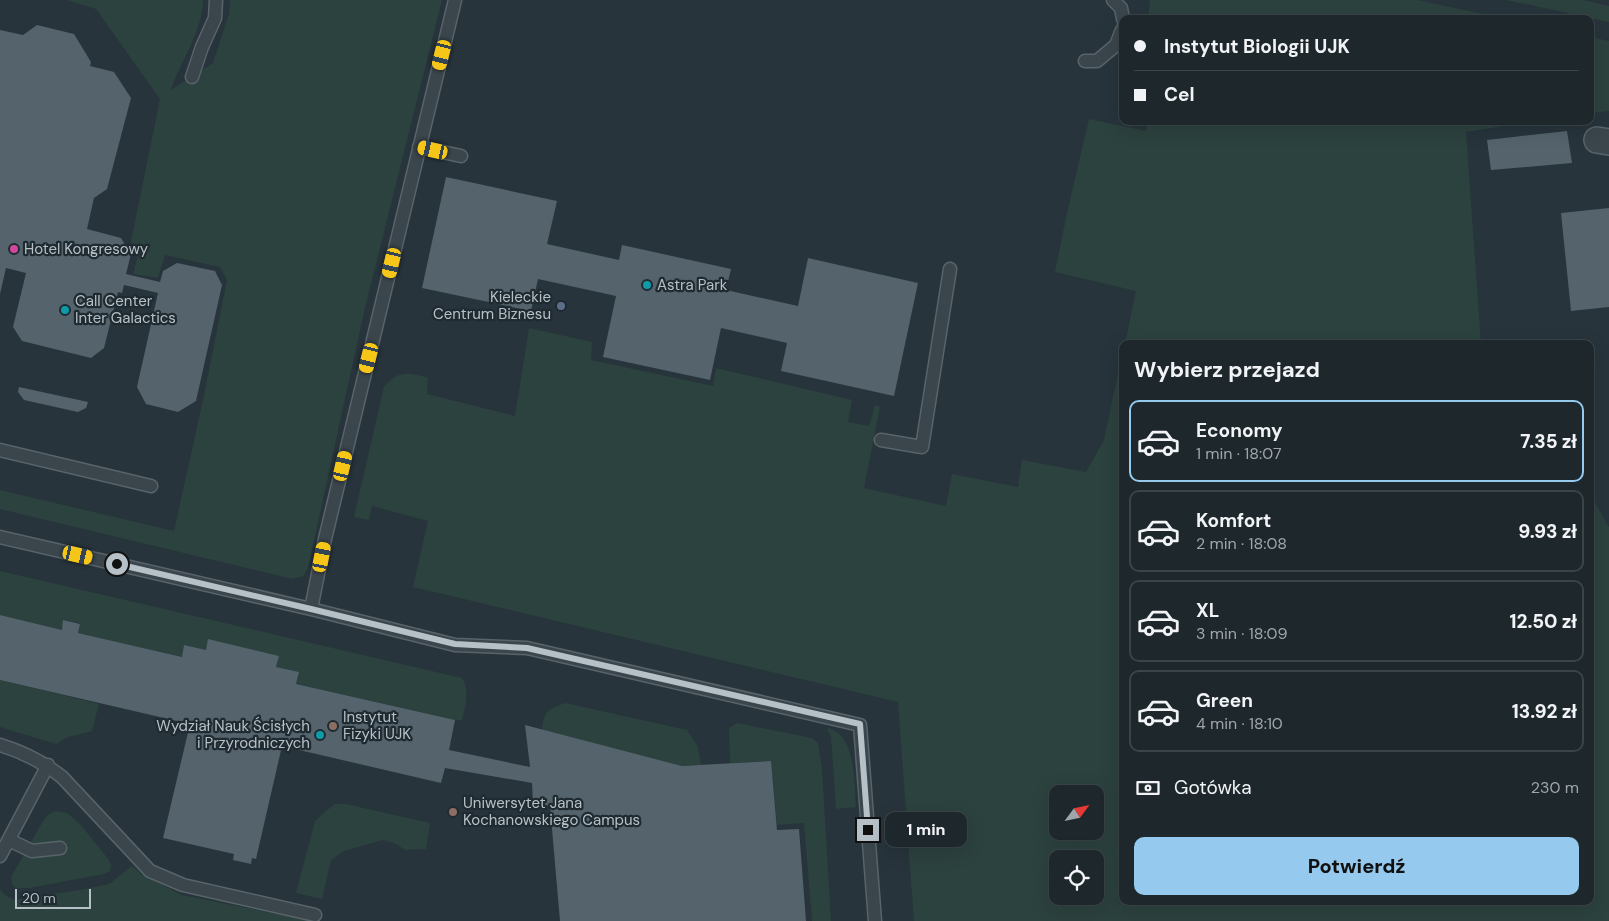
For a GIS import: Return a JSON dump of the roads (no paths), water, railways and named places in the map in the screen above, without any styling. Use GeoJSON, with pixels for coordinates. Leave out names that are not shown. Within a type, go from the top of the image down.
{"type":"FeatureCollection","features":[{"type":"Feature","properties":{"kind":"lane"},"geometry":{"type":"LineString","coordinates":[[192,76],[215,18],[216,0]]}},
{"type":"Feature","properties":{"kind":"lane"},"geometry":{"type":"LineString","coordinates":[[311,609],[325,539],[455,0]]}},
{"type":"Feature","properties":{"kind":"lane"},"geometry":{"type":"LineString","coordinates":[[1113,0],[1121,8],[1122,15]]}},
{"type":"Feature","properties":{"kind":"lane"},"geometry":{"type":"LineString","coordinates":[[1086,61],[1097,61],[1116,45],[1119,38]]}},
{"type":"Feature","properties":{"kind":"lane"},"geometry":{"type":"LineString","coordinates":[[419,147],[461,156]]}},
{"type":"Feature","properties":{"kind":"lane"},"geometry":{"type":"LineString","coordinates":[[881,440],[922,446],[950,269]]}},
{"type":"Feature","properties":{"kind":"lane"},"geometry":{"type":"LineString","coordinates":[[0,450],[151,486]]}},
{"type":"Feature","properties":{"kind":"lane"},"geometry":{"type":"LineString","coordinates":[[0,537],[455,644],[527,648],[860,724],[875,921]]}},
{"type":"Feature","properties":{"kind":"lane"},"geometry":{"type":"LineString","coordinates":[[0,745],[18,750],[48,765],[62,777],[150,871],[183,885],[315,915]]}},
{"type":"Feature","properties":{"kind":"lane"},"geometry":{"type":"LineString","coordinates":[[0,854],[48,765]]}},
{"type":"Feature","properties":{"kind":"lane"},"geometry":{"type":"LineString","coordinates":[[9,840],[32,851],[60,848]]}},
{"type":"Feature","properties":{"kind":"place","name":"Hotel Kongresowy"},"geometry":{"type":"Point","coordinates":[14,249]}},
{"type":"Feature","properties":{"kind":"place","name":"Astra Park"},"geometry":{"type":"Point","coordinates":[647,285]}},
{"type":"Feature","properties":{"kind":"place","name":"Kieleckie Centrum Biznesu"},"geometry":{"type":"Point","coordinates":[561,306]}},
{"type":"Feature","properties":{"kind":"place","name":"Call Center Inter Galactics"},"geometry":{"type":"Point","coordinates":[65,310]}},
{"type":"Feature","properties":{"kind":"place","name":"Instytut Fizyki UJK"},"geometry":{"type":"Point","coordinates":[333,726]}},
{"type":"Feature","properties":{"kind":"place","name":"Wydział Nauk Ścisłych i Przyrodniczych"},"geometry":{"type":"Point","coordinates":[320,735]}},
{"type":"Feature","properties":{"kind":"place","name":"Uniwersytet Jana Kochanowskiego Campus"},"geometry":{"type":"Point","coordinates":[453,812]}}]}
